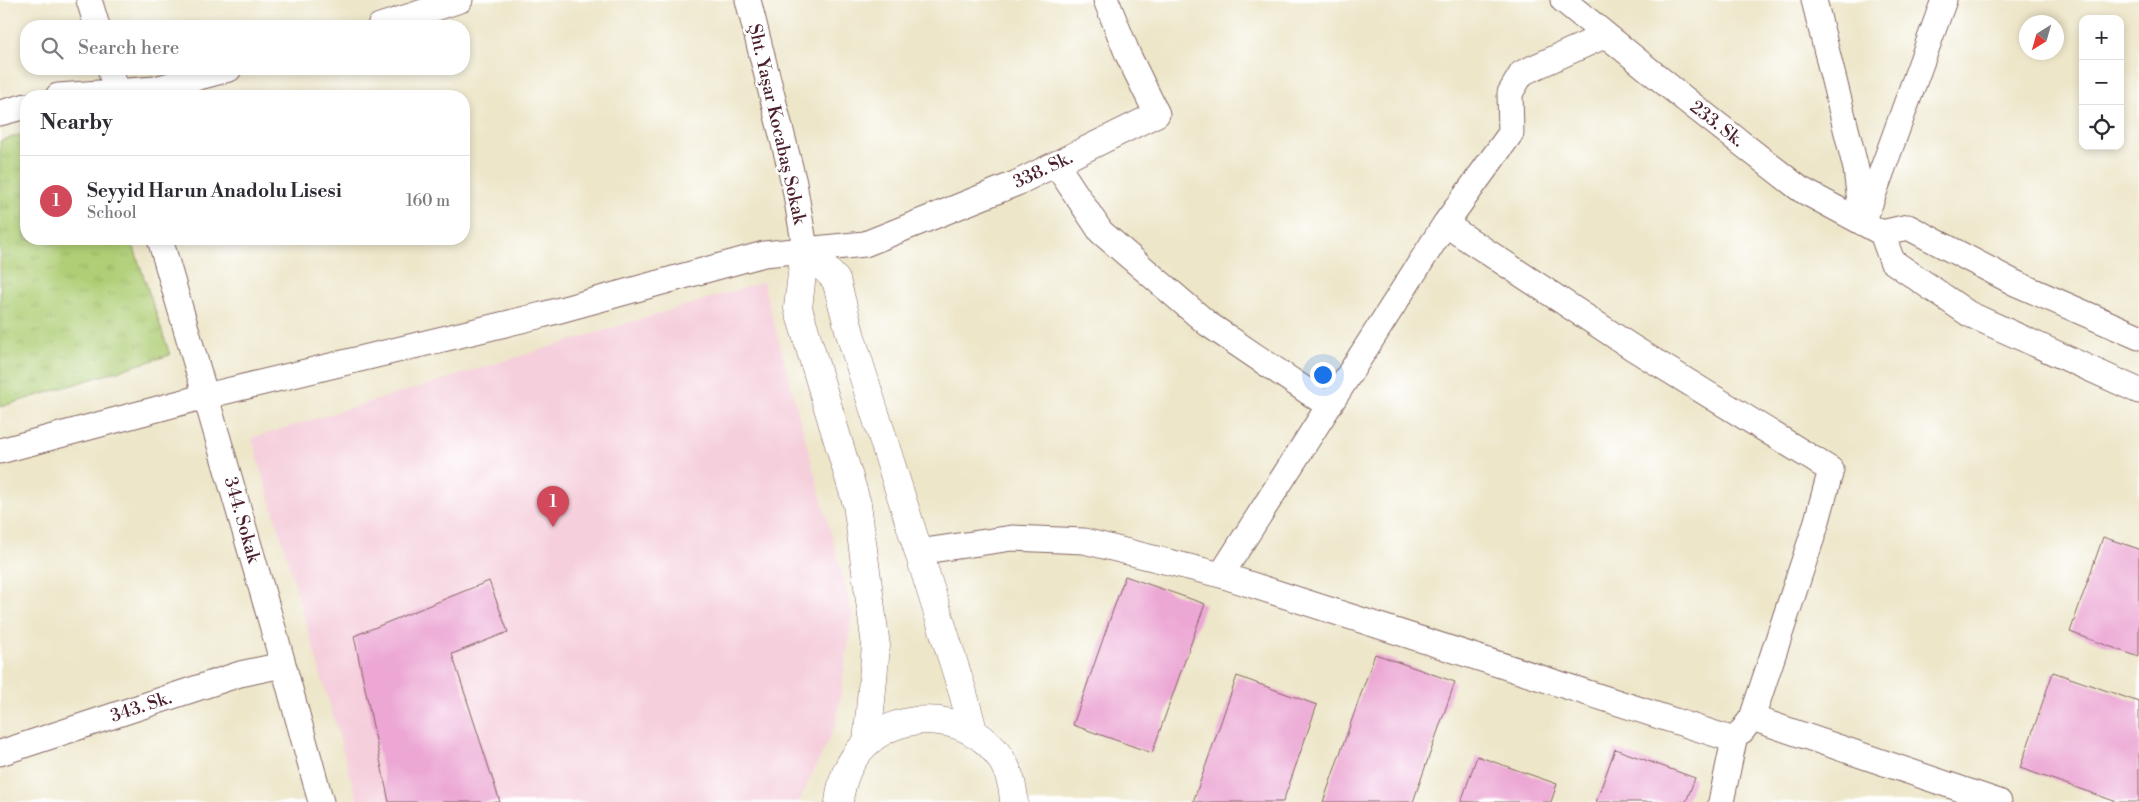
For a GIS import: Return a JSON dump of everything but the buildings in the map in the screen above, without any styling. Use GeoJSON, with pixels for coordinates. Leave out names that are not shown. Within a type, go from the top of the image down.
{"type":"FeatureCollection","features":[{"type":"Feature","properties":{"kind":"street"},"geometry":{"type":"LineString","coordinates":[[90,0],[95,20]]}},
{"type":"Feature","properties":{"kind":"street"},"geometry":{"type":"LineString","coordinates":[[398,20],[460,0]]}},
{"type":"Feature","properties":{"kind":"street","name":"Şht. Yaşar Kocabaş Sokak"},"geometry":{"type":"LineString","coordinates":[[748,0],[794,183],[805,248]]}},
{"type":"Feature","properties":{"kind":"street","name":"338. Sk."},"geometry":{"type":"LineString","coordinates":[[0,451],[206,396],[542,315],[764,254],[805,248],[864,244],[1017,183],[1157,114],[1128,55],[1106,0]]}},
{"type":"Feature","properties":{"kind":"street","name":"233. Sk."},"geometry":{"type":"LineString","coordinates":[[1563,0],[1800,189],[1872,228]]}},
{"type":"Feature","properties":{"kind":"street"},"geometry":{"type":"LineString","coordinates":[[1814,0],[1872,228],[1892,261],[1969,314],[2139,392]]}},
{"type":"Feature","properties":{"kind":"street"},"geometry":{"type":"LineString","coordinates":[[1872,228],[1944,0]]}},
{"type":"Feature","properties":{"kind":"street"},"geometry":{"type":"LineString","coordinates":[[1221,575],[1445,224],[1512,133],[1510,93],[1522,73],[1606,35]]}},
{"type":"Feature","properties":{"kind":"street"},"geometry":{"type":"LineString","coordinates":[[89,90],[115,85],[155,89],[206,75]]}},
{"type":"Feature","properties":{"kind":"street"},"geometry":{"type":"LineString","coordinates":[[0,113],[20,108]]}},
{"type":"Feature","properties":{"kind":"street"},"geometry":{"type":"LineString","coordinates":[[1056,164],[1101,232],[1208,324],[1329,406]]}},
{"type":"Feature","properties":{"kind":"street"},"geometry":{"type":"LineString","coordinates":[[1445,224],[1633,348],[1830,470],[1815,528],[1752,718],[1734,740],[1721,802]]}},
{"type":"Feature","properties":{"kind":"street"},"geometry":{"type":"LineString","coordinates":[[1872,228],[1908,228],[2015,283],[2139,337]]}},
{"type":"Feature","properties":{"kind":"street","name":"344. Sokak"},"geometry":{"type":"LineString","coordinates":[[162,245],[284,665],[321,802]]}},
{"type":"Feature","properties":{"kind":"street"},"geometry":{"type":"LineString","coordinates":[[805,248],[836,280],[851,337],[964,693],[974,734]]}},
{"type":"Feature","properties":{"kind":"street"},"geometry":{"type":"LineString","coordinates":[[805,248],[798,308],[857,504],[876,646],[867,743]]}},
{"type":"Feature","properties":{"kind":"street"},"geometry":{"type":"LineString","coordinates":[[918,552],[1012,538],[1084,541],[1221,575],[1734,740]]}},
{"type":"Feature","properties":{"kind":"street","name":"343. Sk."},"geometry":{"type":"LineString","coordinates":[[0,753],[240,674],[284,665]]}},
{"type":"Feature","properties":{"kind":"street"},"geometry":{"type":"LineString","coordinates":[[1752,718],[1999,802]]}},
{"type":"Feature","properties":{"kind":"street"},"geometry":{"type":"LineString","coordinates":[[835,797],[855,756],[867,743],[897,724],[914,720],[949,722],[974,734],[993,751],[1004,766],[1012,792],[1036,802]]}},
{"type":"Feature","properties":{"kind":"shaded area"},"geometry":{"type":"Polygon","coordinates":[[[763,282],[853,615],[836,724],[799,802],[358,802],[252,438],[763,282]]]}},
{"type":"Feature","properties":{"kind":"green space"},"geometry":{"type":"Polygon","coordinates":[[[20,135],[20,245],[133,245],[170,355],[0,407],[0,141],[20,135]]]}},
{"type":"Feature","properties":{"kind":"place","name":"Seyyid Harun Anadolu Lisesi"},"geometry":{"type":"Point","coordinates":[553,527]}}]}
